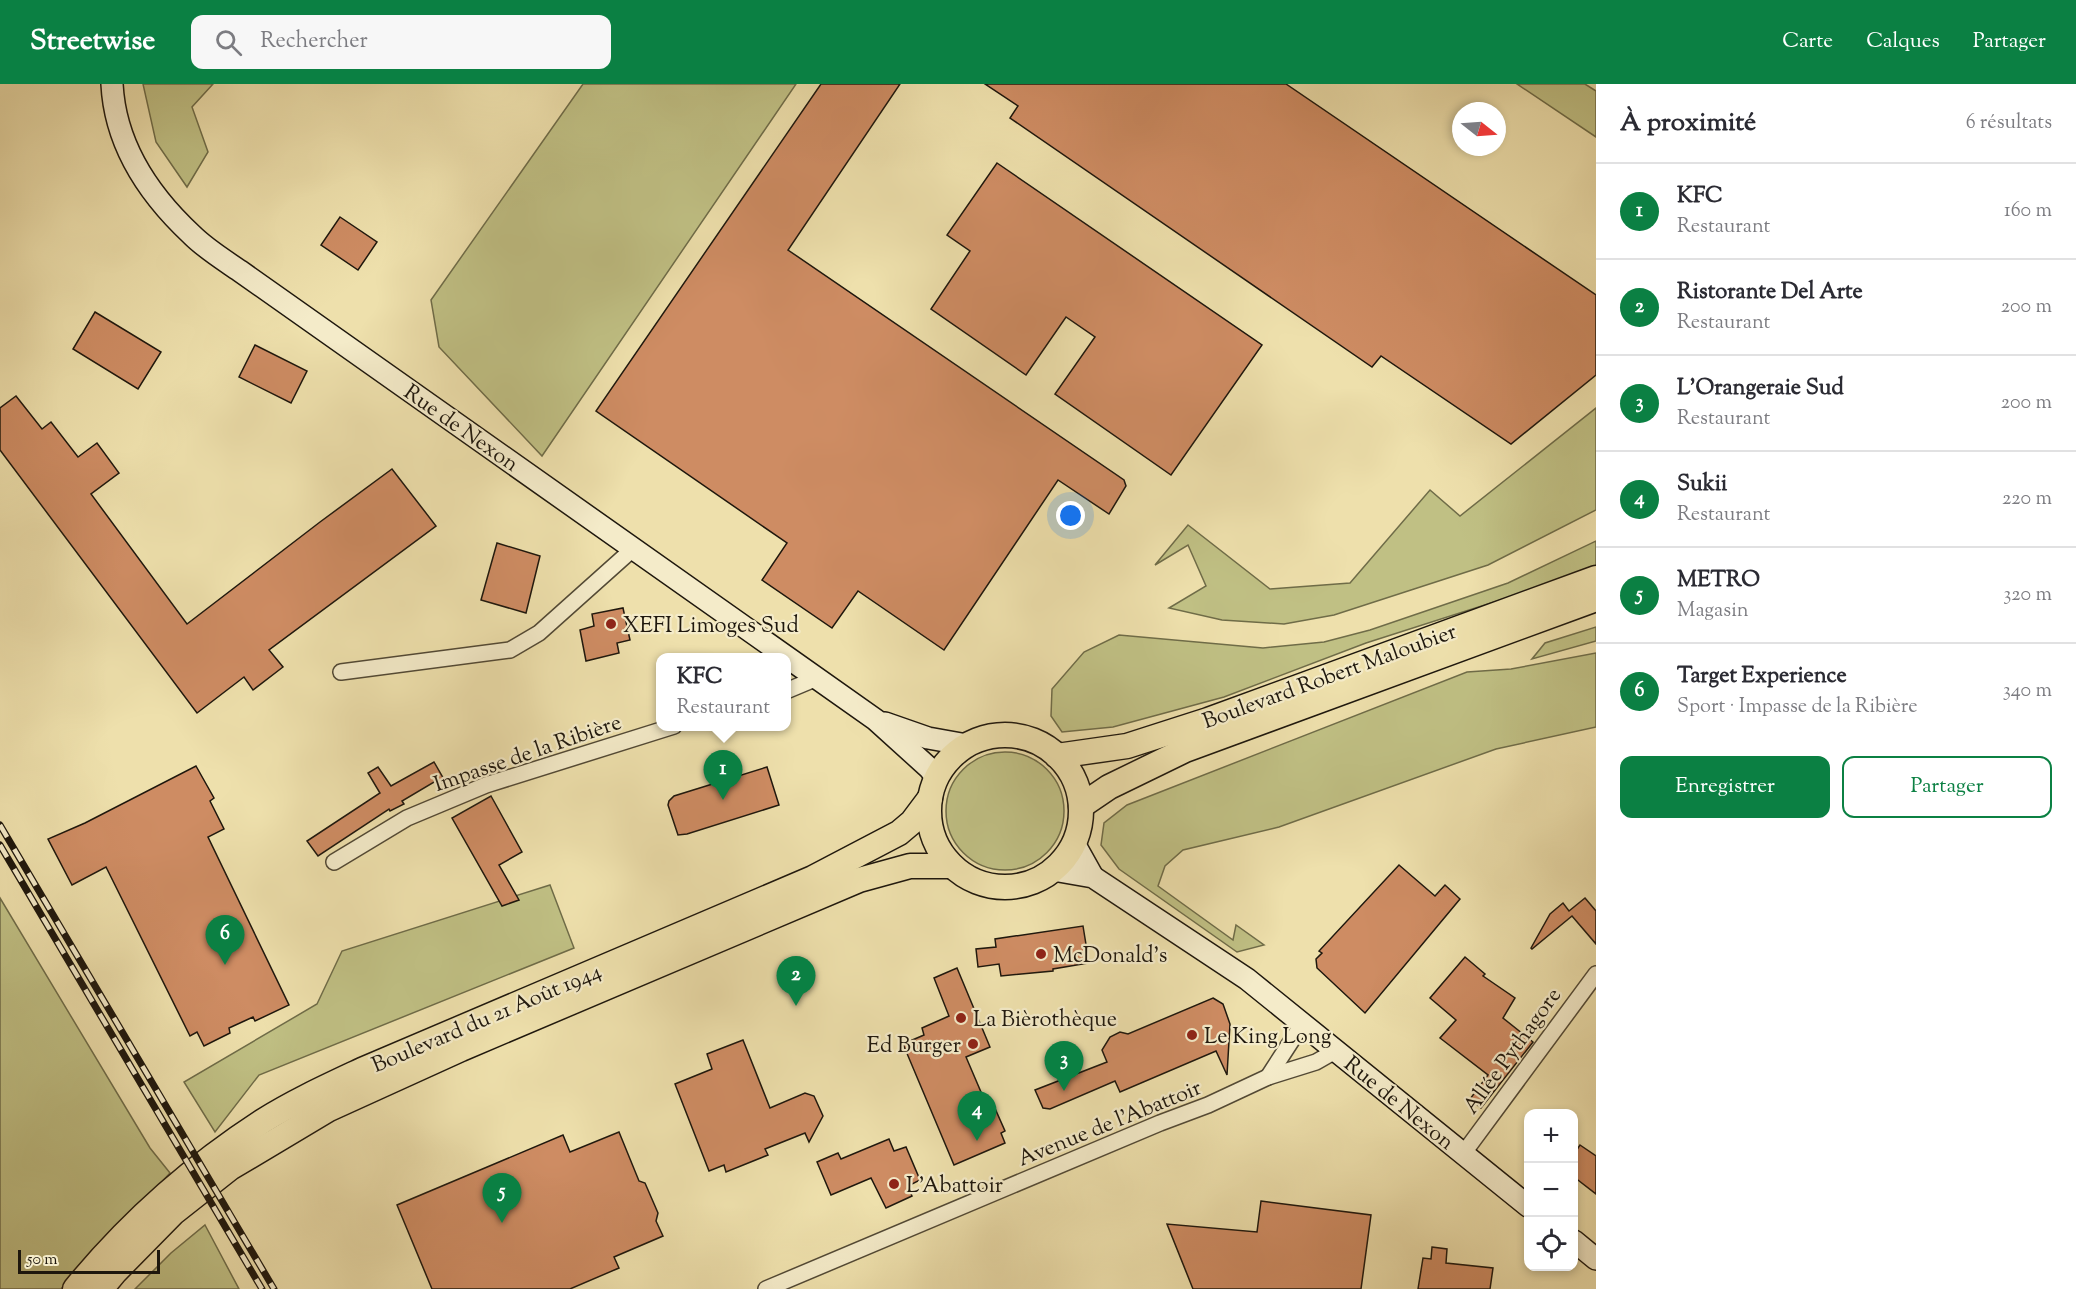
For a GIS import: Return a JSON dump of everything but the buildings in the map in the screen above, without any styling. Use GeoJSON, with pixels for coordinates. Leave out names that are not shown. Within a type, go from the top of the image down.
{"type":"FeatureCollection","features":[{"type":"Feature","properties":{"kind":"main road","name":"Rue de Nexon"},"geometry":{"type":"LineString","coordinates":[[112,84],[113,105],[130,157],[157,199],[193,236],[240,272],[782,653]]}},
{"type":"Feature","properties":{"kind":"main road","name":"Boulevard Robert Maloubier"},"geometry":{"type":"LineString","coordinates":[[1058,756],[1127,746],[1178,730],[1596,578]]}},
{"type":"Feature","properties":{"kind":"main road","name":"Boulevard Robert Maloubier"},"geometry":{"type":"LineString","coordinates":[[1081,806],[1109,786],[1185,750],[1596,599]]}},
{"type":"Feature","properties":{"kind":"main road","name":"Rue de Nexon"},"geometry":{"type":"LineString","coordinates":[[791,660],[876,720],[929,768],[933,788]]}},
{"type":"Feature","properties":{"kind":"main road","name":"Rue de Nexon"},"geometry":{"type":"LineString","coordinates":[[876,720],[928,738],[967,745]]}},
{"type":"Feature","properties":{"kind":"main road"},"geometry":{"type":"LineString","coordinates":[[1001,735],[1018,736],[1039,743],[1058,756],[1070,770],[1078,788],[1081,806],[1080,825],[1074,843],[1065,858],[1053,870],[1034,881],[1013,887],[991,886],[970,879],[952,866],[937,845],[929,820],[933,788],[950,758],[967,745],[983,738],[1001,735]]}},
{"type":"Feature","properties":{"kind":"main road","name":"Boulevard du 21 Août 1944"},"geometry":{"type":"LineString","coordinates":[[75,1289],[99,1260],[162,1196],[213,1156],[264,1121],[308,1096],[362,1070],[813,878],[899,833],[912,822],[933,788]]}},
{"type":"Feature","properties":{"kind":"main road","name":"Rue de Nexon"},"geometry":{"type":"LineString","coordinates":[[1074,843],[1093,877]]}},
{"type":"Feature","properties":{"kind":"main road","name":"Boulevard du 21 Août 1944"},"geometry":{"type":"LineString","coordinates":[[102,1289],[115,1272],[181,1206],[230,1168],[329,1108],[461,1049],[859,880],[910,866],[952,866]]}},
{"type":"Feature","properties":{"kind":"main road","name":"Rue de Nexon"},"geometry":{"type":"LineString","coordinates":[[1053,870],[1093,877],[1247,979],[1524,1203]]}},
{"type":"Feature","properties":{"kind":"main road"},"geometry":{"type":"LineString","coordinates":[[1578,1244],[1596,1259]]}},
{"type":"Feature","properties":{"kind":"street"},"geometry":{"type":"LineString","coordinates":[[341,672],[510,650],[539,633],[634,548]]}},
{"type":"Feature","properties":{"kind":"street"},"geometry":{"type":"LineString","coordinates":[[791,689],[817,678]]}},
{"type":"Feature","properties":{"kind":"street","name":"Impasse de la Ribière"},"geometry":{"type":"LineString","coordinates":[[334,862],[407,818],[486,785],[658,731]]}},
{"type":"Feature","properties":{"kind":"street","name":"Allée Pythagore"},"geometry":{"type":"LineString","coordinates":[[1463,1154],[1596,974]]}},
{"type":"Feature","properties":{"kind":"street"},"geometry":{"type":"LineString","coordinates":[[1268,1077],[1303,1023]]}},
{"type":"Feature","properties":{"kind":"street","name":"Avenue de l'Abattoir"},"geometry":{"type":"LineString","coordinates":[[769,1288],[1152,1126],[1208,1106],[1268,1077],[1316,1062],[1337,1050]]}},
{"type":"Feature","properties":{"kind":"green space"},"geometry":{"type":"Polygon","coordinates":[[[143,84],[213,84],[192,107],[208,152],[187,187],[156,142],[143,84]]]}},
{"type":"Feature","properties":{"kind":"green space"},"geometry":{"type":"Polygon","coordinates":[[[583,84],[796,84],[542,456],[439,347],[431,300],[583,84]]]}},
{"type":"Feature","properties":{"kind":"green space"},"geometry":{"type":"Polygon","coordinates":[[[1517,84],[1585,84],[1596,91],[1596,137],[1517,84]]]}},
{"type":"Feature","properties":{"kind":"green space"},"geometry":{"type":"Polygon","coordinates":[[[1596,408],[1596,510],[1488,565],[1334,615],[1284,624],[1222,620],[1169,608],[1206,586],[1188,545],[1155,565],[1188,525],[1270,589],[1350,583],[1430,490],[1460,516],[1596,408]]]}},
{"type":"Feature","properties":{"kind":"green space"},"geometry":{"type":"Polygon","coordinates":[[[1596,541],[1596,567],[1366,643],[1224,697],[1113,727],[1062,732],[1051,716],[1052,689],[1084,652],[1119,635],[1263,648],[1324,642],[1370,630],[1508,583],[1596,541]]]}},
{"type":"Feature","properties":{"kind":"green space"},"geometry":{"type":"Polygon","coordinates":[[[1596,627],[1596,641],[1532,659],[1545,643],[1596,627]]]}},
{"type":"Feature","properties":{"kind":"green space"},"geometry":{"type":"Polygon","coordinates":[[[1596,653],[1596,727],[1496,749],[1279,827],[1183,850],[1165,866],[1158,886],[1233,940],[1236,925],[1264,945],[1237,952],[1119,869],[1101,845],[1104,823],[1127,805],[1467,672],[1511,669],[1596,653]]]}},
{"type":"Feature","properties":{"kind":"green space"},"geometry":{"type":"Polygon","coordinates":[[[1005,752],[1028,756],[1047,769],[1060,788],[1064,811],[1060,834],[1047,853],[1028,866],[1005,870],[982,866],[963,853],[950,834],[946,811],[950,788],[963,769],[982,756],[1005,752]]]}},
{"type":"Feature","properties":{"kind":"green space"},"geometry":{"type":"Polygon","coordinates":[[[550,885],[574,948],[259,1075],[215,1132],[184,1082],[317,1004],[342,951],[550,885]]]}},
{"type":"Feature","properties":{"kind":"green space"},"geometry":{"type":"Polygon","coordinates":[[[0,898],[150,1148],[170,1173],[61,1289],[0,1289],[0,898]]]}},
{"type":"Feature","properties":{"kind":"green space"},"geometry":{"type":"Polygon","coordinates":[[[205,1225],[239,1289],[135,1289],[171,1253],[205,1225]]]}},
{"type":"Feature","properties":{"kind":"railway"},"geometry":{"type":"LineString","coordinates":[[0,825],[274,1289]]}},
{"type":"Feature","properties":{"kind":"railway"},"geometry":{"type":"LineString","coordinates":[[0,845],[262,1289]]}},
{"type":"Feature","properties":{"kind":"place","name":"XEFI Limoges Sud"},"geometry":{"type":"Point","coordinates":[611,624]}},
{"type":"Feature","properties":{"kind":"place","name":"KFC"},"geometry":{"type":"Point","coordinates":[723,800]}},
{"type":"Feature","properties":{"kind":"place","name":"McDonald's"},"geometry":{"type":"Point","coordinates":[1041,954]}},
{"type":"Feature","properties":{"kind":"place","name":"Target Experience"},"geometry":{"type":"Point","coordinates":[225,965]}},
{"type":"Feature","properties":{"kind":"place","name":"Ristorante Del Arte"},"geometry":{"type":"Point","coordinates":[796,1006]}},
{"type":"Feature","properties":{"kind":"place","name":"La Bièrothèque"},"geometry":{"type":"Point","coordinates":[961,1018]}},
{"type":"Feature","properties":{"kind":"place","name":"Le King Long"},"geometry":{"type":"Point","coordinates":[1192,1035]}},
{"type":"Feature","properties":{"kind":"place","name":"Ed Burger"},"geometry":{"type":"Point","coordinates":[973,1044]}},
{"type":"Feature","properties":{"kind":"place","name":"L'Orangeraie Sud"},"geometry":{"type":"Point","coordinates":[1064,1091]}},
{"type":"Feature","properties":{"kind":"place","name":"Sukii"},"geometry":{"type":"Point","coordinates":[977,1141]}},
{"type":"Feature","properties":{"kind":"place","name":"L'Abattoir"},"geometry":{"type":"Point","coordinates":[894,1184]}},
{"type":"Feature","properties":{"kind":"place","name":"METRO"},"geometry":{"type":"Point","coordinates":[502,1223]}}]}
